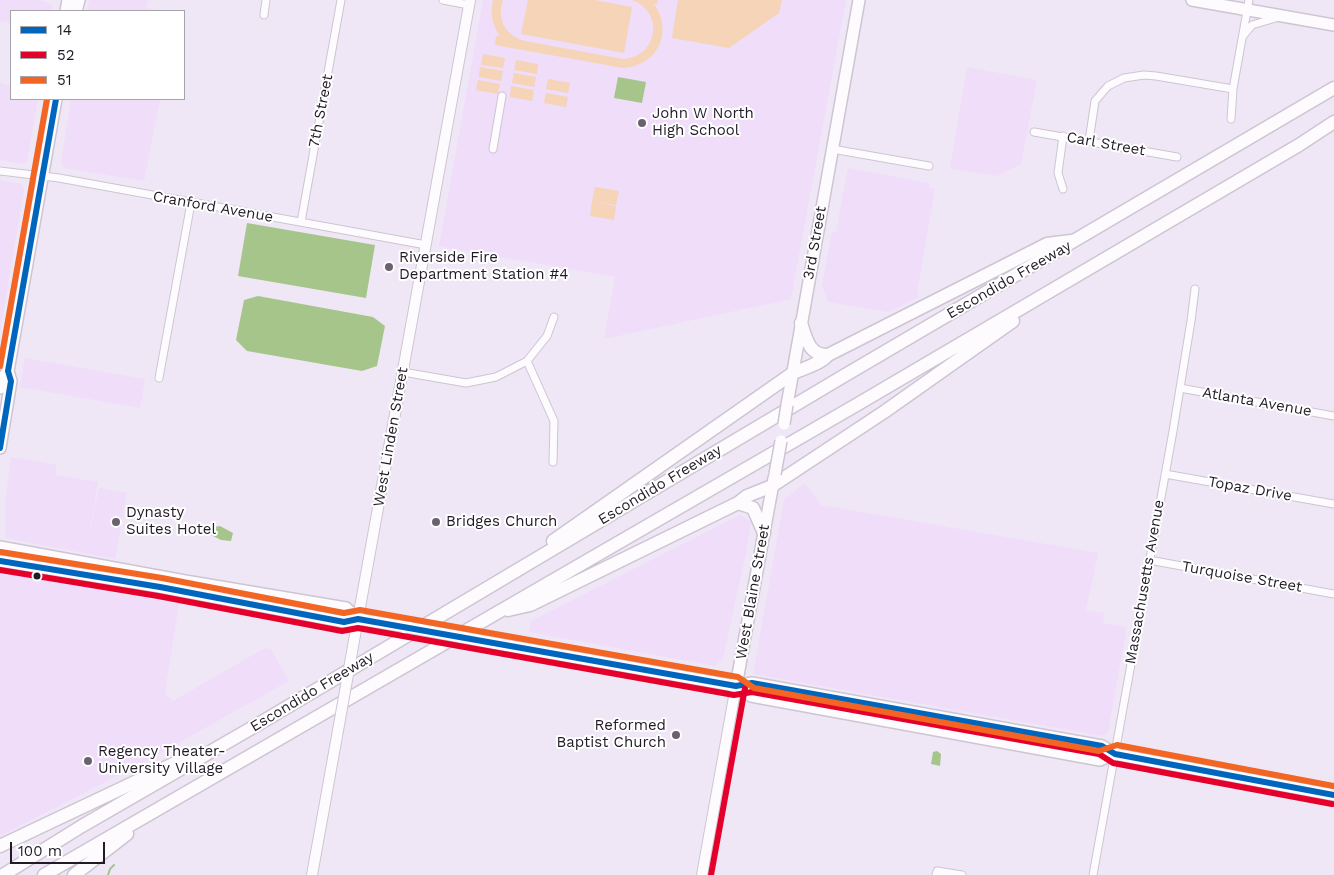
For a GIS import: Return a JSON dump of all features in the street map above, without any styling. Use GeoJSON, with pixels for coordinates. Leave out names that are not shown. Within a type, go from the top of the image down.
{"type":"FeatureCollection","features":[{"type":"Feature","properties":{"kind":"highway","name":"Escondido Freeway"},"geometry":{"type":"LineString","coordinates":[[2,875],[842,377],[1079,240],[1334,87]]}},
{"type":"Feature","properties":{"kind":"highway","name":"Escondido Freeway"},"geometry":{"type":"LineString","coordinates":[[44,875],[866,399],[1334,123]]}},
{"type":"Feature","properties":{"kind":"highway"},"geometry":{"type":"LineString","coordinates":[[485,590],[633,484],[828,355],[1047,244],[1079,240]]}},
{"type":"Feature","properties":{"kind":"highway"},"geometry":{"type":"LineString","coordinates":[[496,612],[530,605],[738,503],[884,412],[1097,263]]}},
{"type":"Feature","properties":{"kind":"highway"},"geometry":{"type":"LineString","coordinates":[[801,323],[808,344],[812,349],[821,355],[828,355]]}},
{"type":"Feature","properties":{"kind":"highway"},"geometry":{"type":"LineString","coordinates":[[738,503],[753,508],[764,533]]}},
{"type":"Feature","properties":{"kind":"highway"},"geometry":{"type":"LineString","coordinates":[[0,846],[262,722]]}},
{"type":"Feature","properties":{"kind":"highway"},"geometry":{"type":"LineString","coordinates":[[74,875],[169,802]]}},
{"type":"Feature","properties":{"kind":"main road","name":"3rd Street"},"geometry":{"type":"LineString","coordinates":[[774,480],[859,0]]}},
{"type":"Feature","properties":{"kind":"main road"},"geometry":{"type":"LineString","coordinates":[[1192,0],[1248,5],[1282,16],[1334,25]]}},
{"type":"Feature","properties":{"kind":"main road","name":"West Linden Street"},"geometry":{"type":"LineString","coordinates":[[312,875],[469,3]]}},
{"type":"Feature","properties":{"kind":"main road"},"geometry":{"type":"LineString","coordinates":[[0,388],[2,379],[8,370],[56,100]]}},
{"type":"Feature","properties":{"kind":"main road"},"geometry":{"type":"LineString","coordinates":[[0,448],[11,381],[8,370]]}},
{"type":"Feature","properties":{"kind":"main road","name":"West Blaine Street"},"geometry":{"type":"LineString","coordinates":[[702,875],[774,480]]}},
{"type":"Feature","properties":{"kind":"main road"},"geometry":{"type":"LineString","coordinates":[[0,547],[346,608],[358,618]]}},
{"type":"Feature","properties":{"kind":"main road"},"geometry":{"type":"LineString","coordinates":[[0,561],[157,587],[344,622],[358,618],[736,686],[752,683],[1102,746],[1115,754],[1334,795]]}},
{"type":"Feature","properties":{"kind":"street"},"geometry":{"type":"LineString","coordinates":[[264,14],[266,0]]}},
{"type":"Feature","properties":{"kind":"street","name":"7th Street"},"geometry":{"type":"LineString","coordinates":[[301,222],[341,0]]}},
{"type":"Feature","properties":{"kind":"street"},"geometry":{"type":"LineString","coordinates":[[443,0],[469,3]]}},
{"type":"Feature","properties":{"kind":"street"},"geometry":{"type":"LineString","coordinates":[[1231,119],[1233,89],[1248,5]]}},
{"type":"Feature","properties":{"kind":"street"},"geometry":{"type":"LineString","coordinates":[[1243,36],[1252,25],[1282,16]]}},
{"type":"Feature","properties":{"kind":"street"},"geometry":{"type":"LineString","coordinates":[[1089,141],[1095,101],[1108,86],[1124,78],[1144,75],[1156,76],[1233,89]]}},
{"type":"Feature","properties":{"kind":"street"},"geometry":{"type":"LineString","coordinates":[[493,149],[502,96]]}},
{"type":"Feature","properties":{"kind":"street","name":"Carl Street"},"geometry":{"type":"LineString","coordinates":[[1034,132],[1177,156]]}},
{"type":"Feature","properties":{"kind":"street"},"geometry":{"type":"LineString","coordinates":[[1062,136],[1058,173],[1063,189]]}},
{"type":"Feature","properties":{"kind":"street"},"geometry":{"type":"LineString","coordinates":[[832,149],[929,166]]}},
{"type":"Feature","properties":{"kind":"street","name":"Cranford Avenue"},"geometry":{"type":"LineString","coordinates":[[0,171],[59,178],[426,245]]}},
{"type":"Feature","properties":{"kind":"street"},"geometry":{"type":"LineString","coordinates":[[159,378],[190,203]]}},
{"type":"Feature","properties":{"kind":"street","name":"Massachusetts Avenue"},"geometry":{"type":"LineString","coordinates":[[1092,875],[1165,474],[1195,289]]}},
{"type":"Feature","properties":{"kind":"street"},"geometry":{"type":"LineString","coordinates":[[403,372],[453,381],[473,382],[496,377],[527,361],[547,336],[554,317]]}},
{"type":"Feature","properties":{"kind":"street"},"geometry":{"type":"LineString","coordinates":[[527,361],[554,421],[553,462]]}},
{"type":"Feature","properties":{"kind":"street","name":"Atlanta Avenue"},"geometry":{"type":"LineString","coordinates":[[1180,388],[1334,416]]}},
{"type":"Feature","properties":{"kind":"street","name":"Topaz Drive"},"geometry":{"type":"LineString","coordinates":[[1165,474],[1334,504]]}},
{"type":"Feature","properties":{"kind":"street","name":"Turquoise Street"},"geometry":{"type":"LineString","coordinates":[[1149,560],[1334,594]]}},
{"type":"Feature","properties":{"kind":"street"},"geometry":{"type":"LineString","coordinates":[[936,873],[962,875]]}},
{"type":"Feature","properties":{"kind":"shaded area"},"geometry":{"type":"Polygon","coordinates":[[[0,0],[36,0],[52,4],[51,10],[10,10],[10,23],[0,21],[0,0]]]}},
{"type":"Feature","properties":{"kind":"shaded area"},"geometry":{"type":"Polygon","coordinates":[[[89,0],[148,0],[146,8],[158,10],[87,10],[89,0]]]}},
{"type":"Feature","properties":{"kind":"shaded area","name":"John W North High School"},"geometry":{"type":"Polygon","coordinates":[[[483,0],[846,0],[791,299],[604,339],[615,277],[439,246],[483,0]]]}},
{"type":"Feature","properties":{"kind":"shaded area"},"geometry":{"type":"Polygon","coordinates":[[[493,0],[503,0],[501,14],[504,26],[518,39],[623,59],[644,51],[650,43],[653,33],[653,23],[649,14],[643,6],[632,0],[658,0],[657,4],[654,4],[660,15],[662,36],[659,46],[653,55],[635,66],[623,68],[495,45],[496,36],[500,36],[492,19],[493,0]]]}},
{"type":"Feature","properties":{"kind":"shaded area"},"geometry":{"type":"Polygon","coordinates":[[[528,0],[595,0],[632,7],[624,53],[521,34],[528,0]]]}},
{"type":"Feature","properties":{"kind":"shaded area"},"geometry":{"type":"Polygon","coordinates":[[[678,0],[782,0],[779,13],[729,48],[672,38],[678,0]]]}},
{"type":"Feature","properties":{"kind":"shaded area"},"geometry":{"type":"Polygon","coordinates":[[[483,54],[505,58],[503,68],[481,65],[483,54]]]}},
{"type":"Feature","properties":{"kind":"shaded area"},"geometry":{"type":"Polygon","coordinates":[[[516,60],[538,64],[537,74],[514,70],[516,60]]]}},
{"type":"Feature","properties":{"kind":"shaded area"},"geometry":{"type":"Polygon","coordinates":[[[480,67],[503,71],[501,81],[479,77],[480,67]]]}},
{"type":"Feature","properties":{"kind":"shaded area"},"geometry":{"type":"Polygon","coordinates":[[[967,67],[1037,80],[1021,164],[997,176],[950,169],[967,67]]]}},
{"type":"Feature","properties":{"kind":"shaded area"},"geometry":{"type":"Polygon","coordinates":[[[514,73],[536,77],[534,87],[512,83],[514,73]]]}},
{"type":"Feature","properties":{"kind":"shaded area"},"geometry":{"type":"Polygon","coordinates":[[[618,77],[646,82],[642,103],[614,98],[618,77]]]}},
{"type":"Feature","properties":{"kind":"shaded area"},"geometry":{"type":"Polygon","coordinates":[[[548,79],[570,83],[568,93],[546,89],[548,79]]]}},
{"type":"Feature","properties":{"kind":"shaded area"},"geometry":{"type":"Polygon","coordinates":[[[478,80],[500,84],[498,94],[476,90],[478,80]]]}},
{"type":"Feature","properties":{"kind":"shaded area"},"geometry":{"type":"Polygon","coordinates":[[[0,83],[10,86],[10,100],[38,100],[27,161],[23,164],[0,160],[0,83]]]}},
{"type":"Feature","properties":{"kind":"shaded area"},"geometry":{"type":"Polygon","coordinates":[[[511,86],[534,90],[532,101],[510,97],[511,86]]]}},
{"type":"Feature","properties":{"kind":"shaded area"},"geometry":{"type":"Polygon","coordinates":[[[546,93],[568,97],[566,107],[544,103],[546,93]]]}},
{"type":"Feature","properties":{"kind":"shaded area"},"geometry":{"type":"Polygon","coordinates":[[[71,100],[160,100],[144,181],[64,168],[61,163],[71,100]]]}},
{"type":"Feature","properties":{"kind":"shaded area"},"geometry":{"type":"Polygon","coordinates":[[[848,168],[929,183],[929,188],[935,189],[917,292],[919,297],[888,312],[828,302],[822,285],[832,232],[836,232],[848,168]]]}},
{"type":"Feature","properties":{"kind":"shaded area"},"geometry":{"type":"Polygon","coordinates":[[[0,180],[21,184],[24,190],[0,332],[0,180]]]}},
{"type":"Feature","properties":{"kind":"shaded area"},"geometry":{"type":"Polygon","coordinates":[[[595,187],[619,191],[616,205],[592,201],[595,187]]]}},
{"type":"Feature","properties":{"kind":"shaded area"},"geometry":{"type":"Polygon","coordinates":[[[592,201],[616,206],[614,220],[590,216],[592,201]]]}},
{"type":"Feature","properties":{"kind":"shaded area"},"geometry":{"type":"Polygon","coordinates":[[[247,223],[375,245],[366,298],[238,276],[247,223]]]}},
{"type":"Feature","properties":{"kind":"shaded area"},"geometry":{"type":"Polygon","coordinates":[[[258,296],[373,317],[385,326],[377,366],[362,371],[247,351],[236,340],[244,300],[258,296]]]}},
{"type":"Feature","properties":{"kind":"shaded area"},"geometry":{"type":"Polygon","coordinates":[[[25,358],[145,379],[140,408],[20,387],[25,358]]]}},
{"type":"Feature","properties":{"kind":"shaded area"},"geometry":{"type":"Polygon","coordinates":[[[11,457],[57,465],[55,475],[98,482],[87,547],[99,488],[127,493],[115,559],[5,538],[5,504],[11,457]]]}},
{"type":"Feature","properties":{"kind":"shaded area"},"geometry":{"type":"Polygon","coordinates":[[[805,483],[821,505],[1098,553],[1086,610],[1104,613],[1103,623],[1127,627],[1108,732],[1103,736],[753,674],[784,500],[805,483]]]}},
{"type":"Feature","properties":{"kind":"shaded area"},"geometry":{"type":"Polygon","coordinates":[[[740,515],[751,522],[747,548],[723,658],[715,666],[529,632],[531,621],[740,515]]]}},
{"type":"Feature","properties":{"kind":"shaded area"},"geometry":{"type":"Polygon","coordinates":[[[220,526],[233,533],[231,541],[221,540],[211,535],[214,527],[220,526]]]}},
{"type":"Feature","properties":{"kind":"shaded area"},"geometry":{"type":"Polygon","coordinates":[[[0,571],[179,604],[165,691],[165,694],[173,701],[265,648],[271,649],[289,681],[146,761],[0,836],[0,571]]]}},
{"type":"Feature","properties":{"kind":"shaded area"},"geometry":{"type":"Polygon","coordinates":[[[937,751],[941,754],[940,766],[931,764],[933,752],[937,751]]]}},
{"type":"Feature","properties":{"kind":"waterway"},"geometry":{"type":"LineString","coordinates":[[108,875],[114,865]]}},
{"type":"Feature","properties":{"kind":"transit line","name":"51"},"geometry":{"type":"LineString","coordinates":[[0,366],[47,100]]}},
{"type":"Feature","properties":{"kind":"transit line","name":"14"},"geometry":{"type":"LineString","coordinates":[[0,448],[11,381],[8,371],[56,100]]}},
{"type":"Feature","properties":{"kind":"transit line","name":"51"},"geometry":{"type":"LineString","coordinates":[[1,552],[162,578],[344,613],[360,610],[738,677],[754,688],[1099,751],[1117,745],[1334,786]]}},
{"type":"Feature","properties":{"kind":"transit line","name":"14"},"geometry":{"type":"LineString","coordinates":[[0,561],[160,587],[344,622],[358,619],[736,686],[752,683],[1102,746],[1115,754],[1334,795]]}},
{"type":"Feature","properties":{"kind":"transit line","name":"52"},"geometry":{"type":"LineString","coordinates":[[0,570],[158,596],[342,631],[358,628],[734,695],[752,692],[1099,754],[1113,763],[1332,804]]}},
{"type":"Feature","properties":{"kind":"transit line","name":"52"},"geometry":{"type":"LineString","coordinates":[[711,875],[745,688]]}},
{"type":"Feature","properties":{"kind":"place","name":"John W North High School"},"geometry":{"type":"Point","coordinates":[642,123]}},
{"type":"Feature","properties":{"kind":"place","name":"Riverside Fire Department Station #4"},"geometry":{"type":"Point","coordinates":[389,267]}},
{"type":"Feature","properties":{"kind":"place","name":"Dynasty Suites Hotel"},"geometry":{"type":"Point","coordinates":[116,522]}},
{"type":"Feature","properties":{"kind":"place","name":"Bridges Church"},"geometry":{"type":"Point","coordinates":[436,522]}},
{"type":"Feature","properties":{"kind":"place","name":"Reformed Baptist Church"},"geometry":{"type":"Point","coordinates":[676,735]}},
{"type":"Feature","properties":{"kind":"place","name":"Regency Theater- University Village"},"geometry":{"type":"Point","coordinates":[88,761]}}]}
